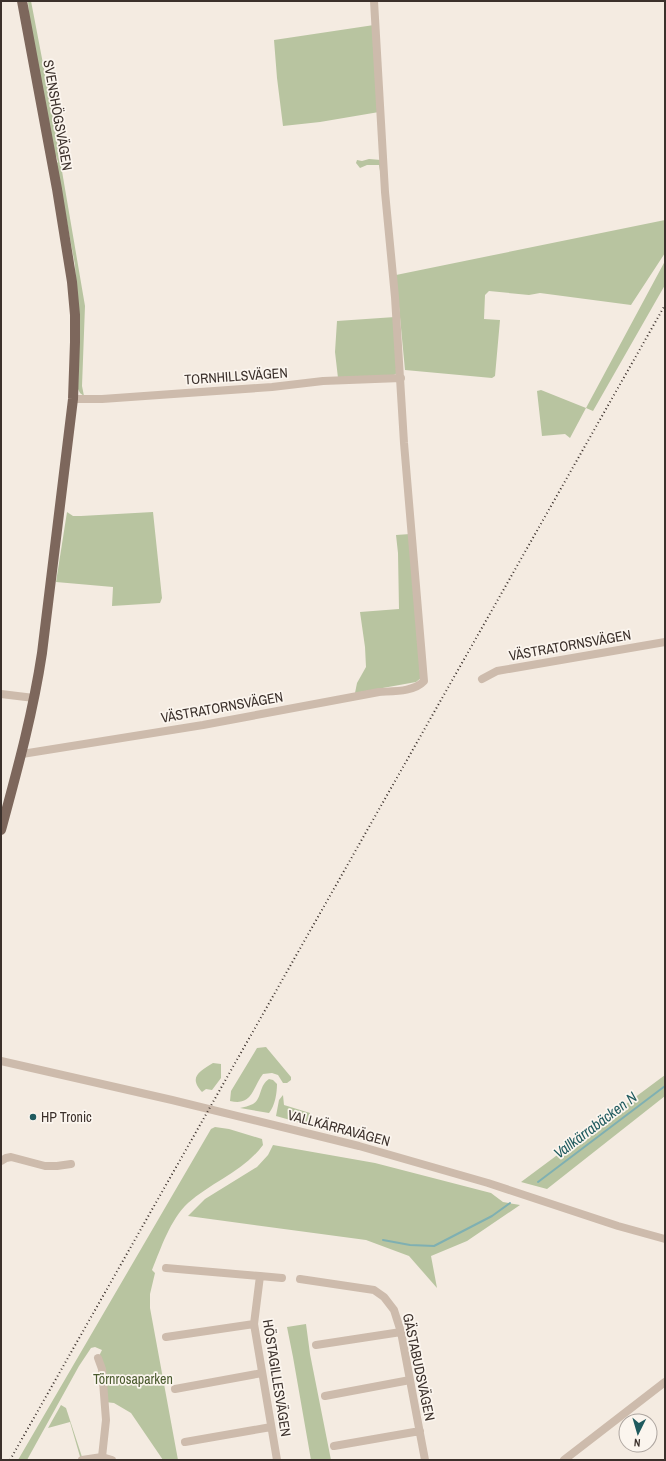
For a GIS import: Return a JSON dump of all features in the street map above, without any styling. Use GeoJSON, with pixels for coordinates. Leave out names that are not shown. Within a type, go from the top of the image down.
{"type":"FeatureCollection","features":[{"type":"Feature","properties":{"kind":"main road","name":"SVENSHÖGSVÄGEN"},"geometry":{"type":"LineString","coordinates":[[1,830],[22,754],[34,698],[45,634],[74,399],[75,365],[75,315],[72,282],[56,182],[22,1]]}},
{"type":"Feature","properties":{"kind":"street"},"geometry":{"type":"LineString","coordinates":[[374,1],[385,192],[401,378]]}},
{"type":"Feature","properties":{"kind":"street","name":"TORNHILLSVÄGEN"},"geometry":{"type":"LineString","coordinates":[[74,399],[146,396],[272,387],[323,381],[401,378]]}},
{"type":"Feature","properties":{"kind":"street","name":"VÄSTRATORNSVÄGEN"},"geometry":{"type":"LineString","coordinates":[[22,754],[203,725],[379,692],[406,690],[421,684],[424,680],[404,443],[401,378]]}},
{"type":"Feature","properties":{"kind":"street","name":"VÄSTRATORNSVÄGEN"},"geometry":{"type":"LineString","coordinates":[[482,678],[497,671],[665,642]]}},
{"type":"Feature","properties":{"kind":"street"},"geometry":{"type":"LineString","coordinates":[[1,694],[34,698]]}},
{"type":"Feature","properties":{"kind":"street","name":"VALLKÄRRAVÄGEN"},"geometry":{"type":"LineString","coordinates":[[1,1060],[359,1146],[494,1185],[625,1228],[665,1239]]}},
{"type":"Feature","properties":{"kind":"street"},"geometry":{"type":"LineString","coordinates":[[1,1161],[6,1158],[11,1158],[45,1166],[71,1164]]}},
{"type":"Feature","properties":{"kind":"street"},"geometry":{"type":"LineString","coordinates":[[166,1268],[282,1278]]}},
{"type":"Feature","properties":{"kind":"street","name":"HÖSTAGILLESVÄGEN"},"geometry":{"type":"LineString","coordinates":[[260,1276],[254,1324],[277,1460]]}},
{"type":"Feature","properties":{"kind":"street","name":"GÄSTABUDSVÄGEN"},"geometry":{"type":"LineString","coordinates":[[300,1279],[374,1290],[384,1297],[394,1310],[401,1332],[425,1460]]}},
{"type":"Feature","properties":{"kind":"street"},"geometry":{"type":"LineString","coordinates":[[166,1337],[254,1324]]}},
{"type":"Feature","properties":{"kind":"street"},"geometry":{"type":"LineString","coordinates":[[316,1345],[401,1332]]}},
{"type":"Feature","properties":{"kind":"street"},"geometry":{"type":"LineString","coordinates":[[98,1358],[102,1369],[106,1420],[102,1457]]}},
{"type":"Feature","properties":{"kind":"street"},"geometry":{"type":"LineString","coordinates":[[175,1389],[262,1373]]}},
{"type":"Feature","properties":{"kind":"street"},"geometry":{"type":"LineString","coordinates":[[325,1396],[410,1380]]}},
{"type":"Feature","properties":{"kind":"street"},"geometry":{"type":"LineString","coordinates":[[564,1460],[665,1382]]}},
{"type":"Feature","properties":{"kind":"street"},"geometry":{"type":"LineString","coordinates":[[185,1442],[271,1427]]}},
{"type":"Feature","properties":{"kind":"street"},"geometry":{"type":"LineString","coordinates":[[334,1446],[420,1430]]}},
{"type":"Feature","properties":{"kind":"street"},"geometry":{"type":"LineString","coordinates":[[82,1460],[102,1457],[112,1460]]}},
{"type":"Feature","properties":{"kind":"green space"},"geometry":{"type":"Polygon","coordinates":[[[28,1],[31,1],[49,95],[85,306],[82,386],[84,396],[78,389],[79,350],[75,265],[56,164],[58,162],[56,156],[54,155],[29,15],[28,1]]]}},
{"type":"Feature","properties":{"kind":"green space"},"geometry":{"type":"Polygon","coordinates":[[[374,25],[379,112],[320,122],[283,126],[274,40],[374,25]]]}},
{"type":"Feature","properties":{"kind":"green space"},"geometry":{"type":"Polygon","coordinates":[[[369,159],[381,160],[380,171],[379,165],[367,165],[360,168],[356,163],[357,160],[362,161],[369,159]]]}},
{"type":"Feature","properties":{"kind":"green space"},"geometry":{"type":"Polygon","coordinates":[[[665,220],[665,253],[631,305],[540,293],[529,295],[489,291],[485,295],[484,319],[500,320],[495,376],[492,378],[405,370],[396,275],[665,220]]]}},
{"type":"Feature","properties":{"kind":"green space"},"geometry":{"type":"Polygon","coordinates":[[[665,261],[665,285],[593,411],[586,408],[665,261]]]}},
{"type":"Feature","properties":{"kind":"green space"},"geometry":{"type":"Polygon","coordinates":[[[395,317],[397,373],[394,375],[338,378],[335,352],[337,321],[395,317]]]}},
{"type":"Feature","properties":{"kind":"green space"},"geometry":{"type":"Polygon","coordinates":[[[541,390],[586,408],[570,438],[565,434],[542,436],[537,391],[541,390]]]}},
{"type":"Feature","properties":{"kind":"green space"},"geometry":{"type":"Polygon","coordinates":[[[67,512],[73,516],[81,516],[153,512],[162,598],[160,603],[112,606],[113,587],[56,582],[67,512]]]}},
{"type":"Feature","properties":{"kind":"green space"},"geometry":{"type":"Polygon","coordinates":[[[410,534],[421,678],[416,682],[355,693],[357,683],[366,667],[360,612],[399,609],[398,553],[396,535],[410,534]]]}},
{"type":"Feature","properties":{"kind":"green space"},"geometry":{"type":"Polygon","coordinates":[[[266,1047],[291,1077],[291,1080],[287,1083],[283,1083],[278,1075],[272,1073],[263,1074],[248,1098],[238,1102],[230,1101],[231,1091],[257,1048],[266,1047]]]}},
{"type":"Feature","properties":{"kind":"green space"},"geometry":{"type":"Polygon","coordinates":[[[213,1063],[221,1064],[221,1078],[212,1090],[206,1089],[202,1092],[196,1082],[197,1075],[213,1063]]]}},
{"type":"Feature","properties":{"kind":"green space"},"geometry":{"type":"Polygon","coordinates":[[[665,1075],[665,1096],[547,1189],[521,1182],[665,1075]]]}},
{"type":"Feature","properties":{"kind":"green space"},"geometry":{"type":"Polygon","coordinates":[[[269,1079],[273,1080],[277,1084],[277,1091],[273,1107],[269,1113],[240,1108],[256,1102],[264,1085],[269,1079]]]}},
{"type":"Feature","properties":{"kind":"green space"},"geometry":{"type":"Polygon","coordinates":[[[283,1095],[284,1105],[310,1113],[308,1125],[276,1116],[279,1100],[283,1095]]]}},
{"type":"Feature","properties":{"kind":"green space","name":"Törnrosaparken"},"geometry":{"type":"Polygon","coordinates":[[[215,1127],[229,1129],[262,1139],[263,1145],[247,1162],[188,1203],[171,1226],[152,1270],[155,1273],[150,1294],[150,1308],[178,1460],[163,1460],[131,1413],[114,1403],[105,1402],[98,1358],[102,1350],[95,1347],[91,1348],[79,1366],[27,1460],[18,1460],[211,1129],[215,1127]]]}},
{"type":"Feature","properties":{"kind":"green space"},"geometry":{"type":"Polygon","coordinates":[[[273,1145],[375,1163],[491,1193],[503,1202],[520,1205],[467,1241],[431,1256],[437,1288],[409,1256],[366,1240],[188,1216],[205,1199],[257,1167],[268,1155],[273,1145]]]}},
{"type":"Feature","properties":{"kind":"green space"},"geometry":{"type":"Polygon","coordinates":[[[306,1324],[310,1354],[331,1460],[311,1460],[287,1327],[306,1324]]]}},
{"type":"Feature","properties":{"kind":"green space"},"geometry":{"type":"Polygon","coordinates":[[[61,1405],[66,1408],[83,1460],[81,1460],[70,1422],[48,1428],[61,1405]]]}},
{"type":"Feature","properties":{"kind":"waterway","name":"Vallkärrabäcken N"},"geometry":{"type":"LineString","coordinates":[[538,1182],[665,1086]]}},
{"type":"Feature","properties":{"kind":"waterway","name":"Vallkärrabäcken N"},"geometry":{"type":"LineString","coordinates":[[383,1240],[410,1245],[434,1246],[492,1216],[510,1203]]}},
{"type":"Feature","properties":{"kind":"railway"},"geometry":{"type":"LineString","coordinates":[[10,1460],[665,305]]}},
{"type":"Feature","properties":{"kind":"place","name":"HP Tronic"},"geometry":{"type":"Point","coordinates":[33,1117]}}]}
